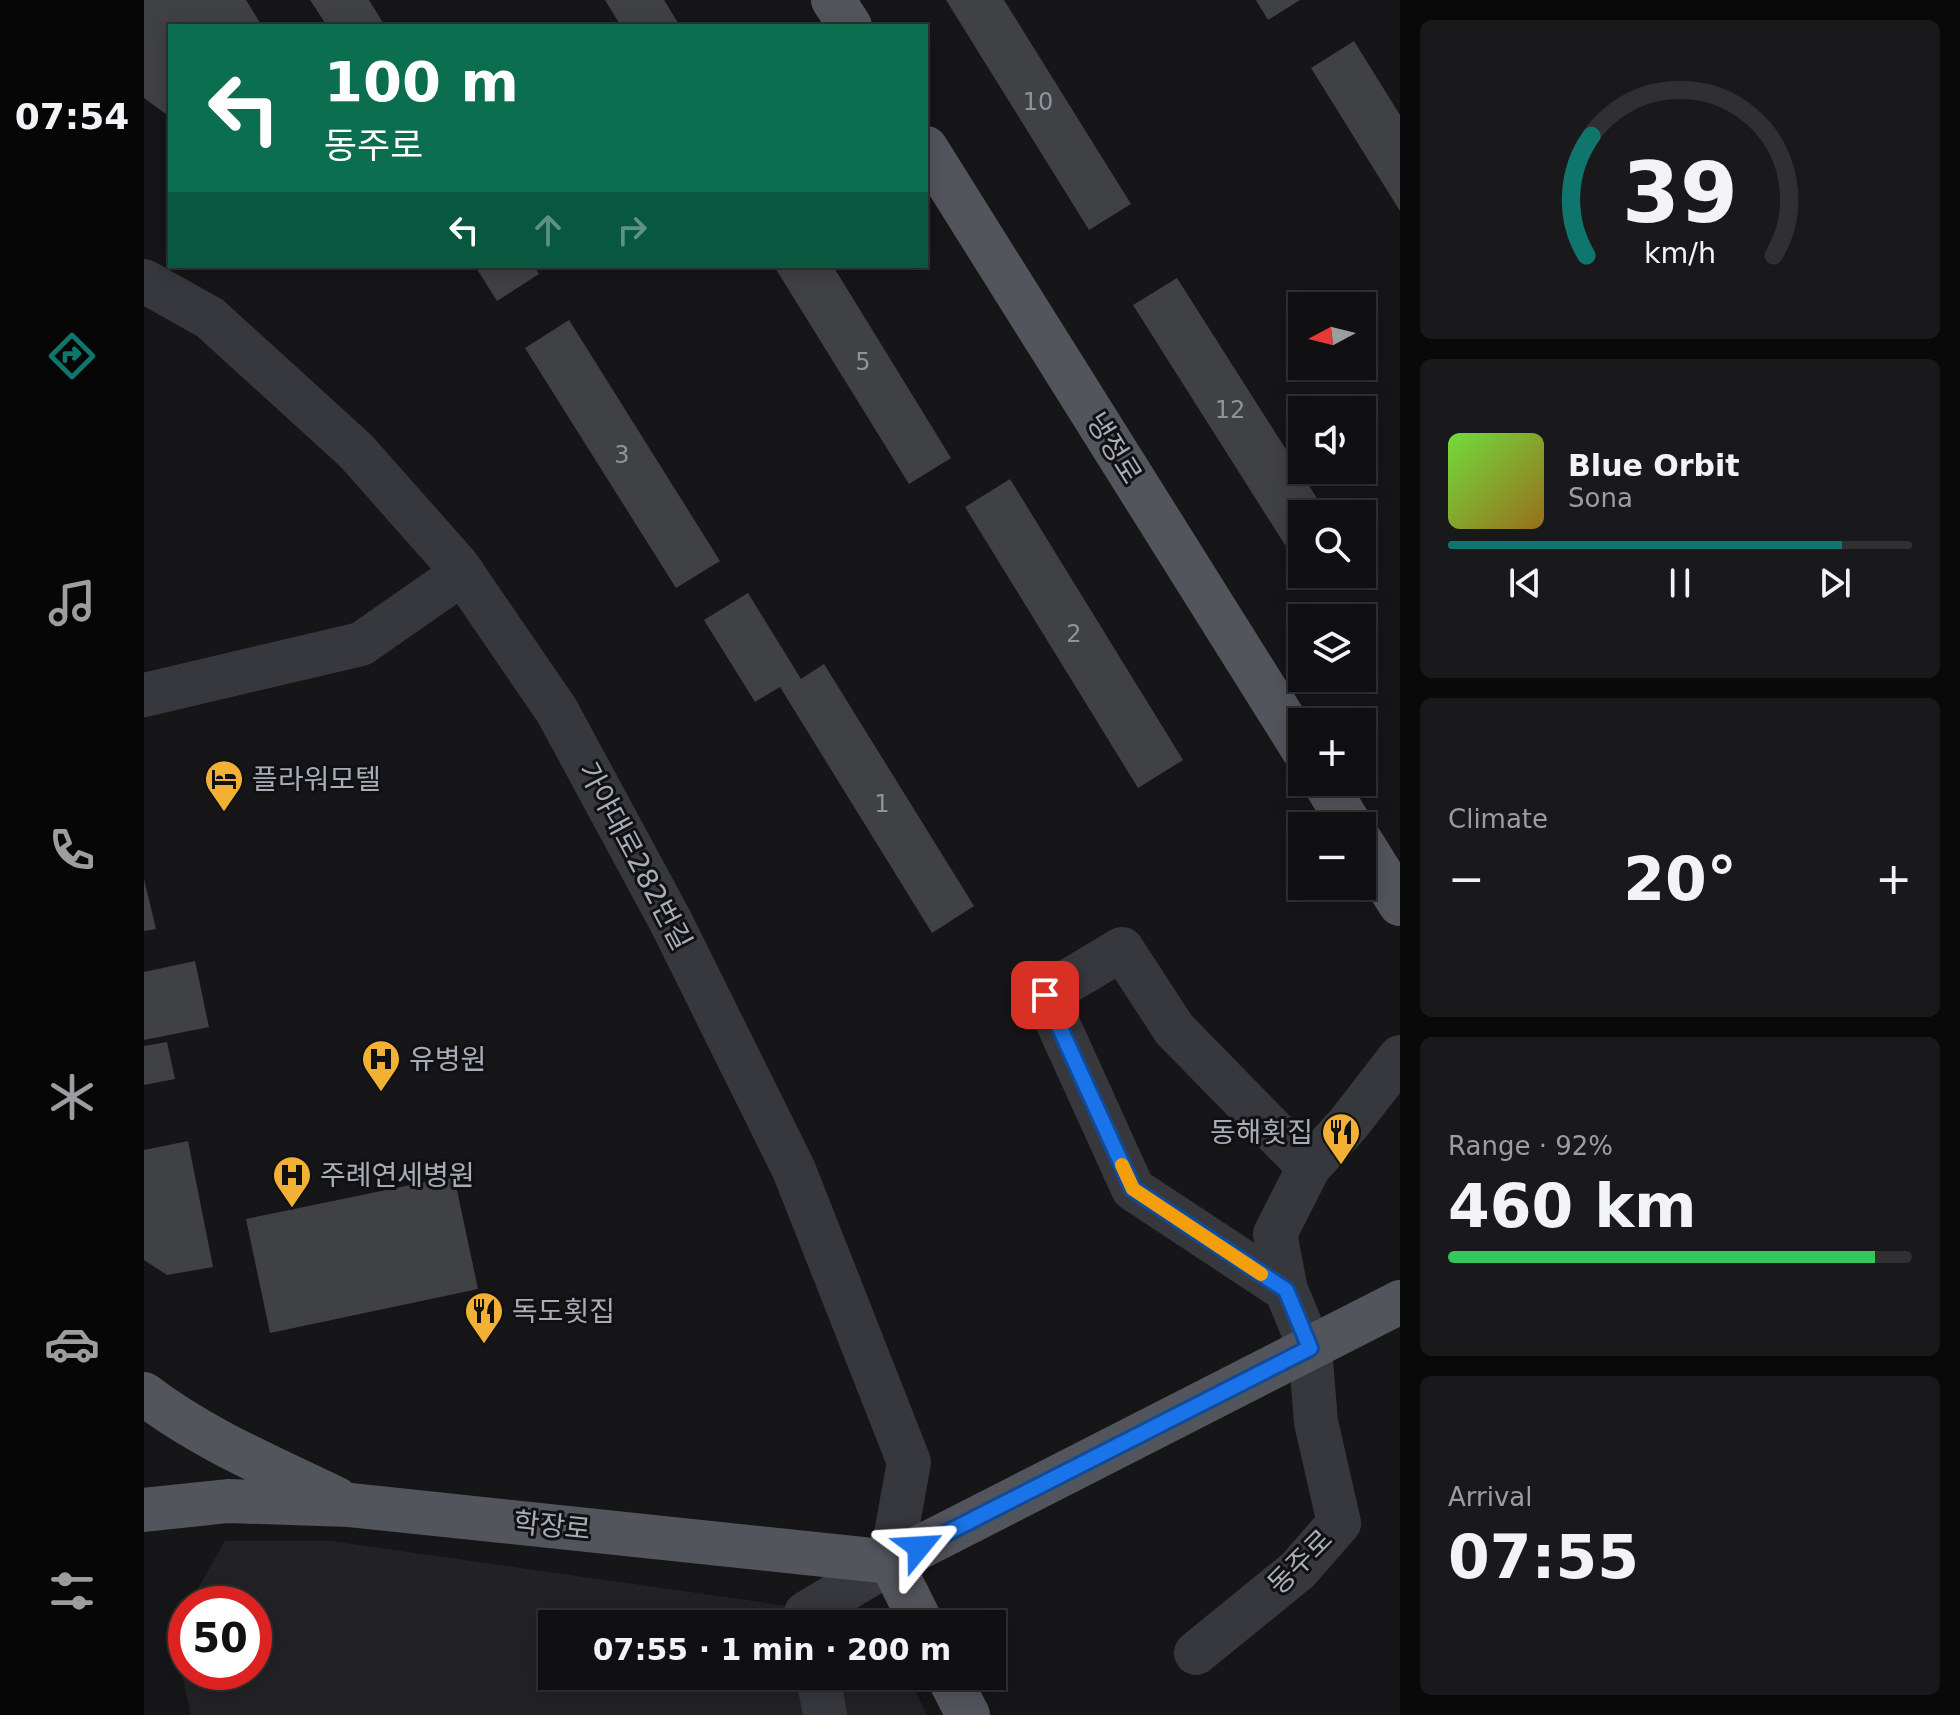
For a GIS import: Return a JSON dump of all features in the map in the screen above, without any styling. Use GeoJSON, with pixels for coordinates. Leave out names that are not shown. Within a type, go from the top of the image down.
{"type":"FeatureCollection","features":[{"type":"Feature","properties":{"kind":"main road"},"geometry":{"type":"LineString","coordinates":[[833,0],[849,24]]}},
{"type":"Feature","properties":{"kind":"main road","name":"냉정로"},"geometry":{"type":"LineString","coordinates":[[928,151],[1288,726]]}},
{"type":"Feature","properties":{"kind":"main road"},"geometry":{"type":"LineString","coordinates":[[1376,865],[1400,904]]}},
{"type":"Feature","properties":{"kind":"main road"},"geometry":{"type":"LineString","coordinates":[[915,1610],[891,1562],[1400,1302]]}},
{"type":"Feature","properties":{"kind":"main road"},"geometry":{"type":"LineString","coordinates":[[144,1394],[176,1418],[239,1453],[350,1505]]}},
{"type":"Feature","properties":{"kind":"main road","name":"학장로"},"geometry":{"type":"LineString","coordinates":[[153,1514],[228,1501],[350,1505],[891,1562]]}},
{"type":"Feature","properties":{"kind":"main road"},"geometry":{"type":"LineString","coordinates":[[955,1690],[968,1715]]}},
{"type":"Feature","properties":{"kind":"street","name":"가야대로282번길"},"geometry":{"type":"LineString","coordinates":[[144,281],[210,318],[356,451],[463,573],[557,711],[671,922],[794,1170],[909,1462],[891,1562]]}},
{"type":"Feature","properties":{"kind":"street"},"geometry":{"type":"LineString","coordinates":[[144,695],[361,644],[463,573]]}},
{"type":"Feature","properties":{"kind":"street"},"geometry":{"type":"LineString","coordinates":[[1286,1290],[1133,1189],[1045,995],[1122,949],[1174,1029],[1309,1167],[1349,1123],[1400,1057]]}},
{"type":"Feature","properties":{"kind":"street","name":"동주로"},"geometry":{"type":"LineString","coordinates":[[1196,1653],[1298,1570],[1339,1523],[1316,1422],[1310,1348],[1286,1290],[1275,1234],[1309,1167]]}},
{"type":"Feature","properties":{"kind":"street"},"geometry":{"type":"LineString","coordinates":[[811,1610],[891,1562]]}},
{"type":"Feature","properties":{"kind":"street"},"geometry":{"type":"LineString","coordinates":[[821,1690],[825,1715]]}},
{"type":"Feature","properties":{"kind":"shaded area"},"geometry":{"type":"Polygon","coordinates":[[[225,1541],[330,1541],[817,1610],[538,1610],[538,1690],[915,1690],[927,1715],[191,1715],[185,1690],[272,1690],[272,1586],[199,1586],[225,1541]]]}},
{"type":"Feature","properties":{"kind":"building"},"geometry":{"type":"Polygon","coordinates":[[[144,0],[246,0],[261,24],[168,24],[168,116],[144,98],[144,0]]]}},
{"type":"Feature","properties":{"kind":"building"},"geometry":{"type":"Polygon","coordinates":[[[310,0],[369,0],[384,24],[326,24],[310,0]]]}},
{"type":"Feature","properties":{"kind":"building"},"geometry":{"type":"Polygon","coordinates":[[[605,0],[664,0],[679,24],[620,24],[605,0]]]}},
{"type":"Feature","properties":{"kind":"building"},"geometry":{"type":"Polygon","coordinates":[[[946,0],[1004,0],[1131,204],[1089,230],[946,0]]]}},
{"type":"Feature","properties":{"kind":"building"},"geometry":{"type":"Polygon","coordinates":[[[1256,0],[1300,0],[1268,20],[1256,0]]]}},
{"type":"Feature","properties":{"kind":"building"},"geometry":{"type":"Polygon","coordinates":[[[1354,41],[1400,115],[1400,211],[1311,68],[1354,41]]]}},
{"type":"Feature","properties":{"kind":"building"},"geometry":{"type":"Polygon","coordinates":[[[476,268],[535,268],[539,274],[497,301],[476,268]]]}},
{"type":"Feature","properties":{"kind":"building"},"geometry":{"type":"Polygon","coordinates":[[[775,268],[834,268],[951,458],[909,484],[775,268]]]}},
{"type":"Feature","properties":{"kind":"building"},"geometry":{"type":"Polygon","coordinates":[[[1177,278],[1288,453],[1288,484],[1308,484],[1318,500],[1288,500],[1288,543],[1285,545],[1133,305],[1177,278]]]}},
{"type":"Feature","properties":{"kind":"building"},"geometry":{"type":"Polygon","coordinates":[[[569,320],[720,561],[676,588],[525,348],[569,320]]]}},
{"type":"Feature","properties":{"kind":"building"},"geometry":{"type":"Polygon","coordinates":[[[1010,479],[1183,760],[1138,788],[965,507],[1010,479]]]}},
{"type":"Feature","properties":{"kind":"building"},"geometry":{"type":"Polygon","coordinates":[[[748,593],[801,679],[824,664],[974,906],[932,933],[780,687],[755,702],[704,620],[748,593]]]}},
{"type":"Feature","properties":{"kind":"building"},"geometry":{"type":"Polygon","coordinates":[[[144,879],[156,929],[144,931],[144,879]]]}},
{"type":"Feature","properties":{"kind":"building"},"geometry":{"type":"Polygon","coordinates":[[[195,961],[209,1027],[144,1040],[144,972],[195,961]]]}},
{"type":"Feature","properties":{"kind":"building"},"geometry":{"type":"Polygon","coordinates":[[[167,1042],[175,1079],[144,1085],[144,1046],[167,1042]]]}},
{"type":"Feature","properties":{"kind":"building"},"geometry":{"type":"Polygon","coordinates":[[[188,1141],[213,1267],[167,1275],[144,1260],[144,1150],[188,1141]]]}},
{"type":"Feature","properties":{"kind":"building"},"geometry":{"type":"Polygon","coordinates":[[[454,1176],[478,1289],[270,1333],[246,1219],[454,1176]]]}},
{"type":"Feature","properties":{"kind":"slow traffic"},"geometry":{"type":"LineString","coordinates":[[1122,1165],[1133,1189],[1261,1274]]}},
{"type":"Feature","properties":{"kind":"place","name":"플라워모텔"},"geometry":{"type":"Point","coordinates":[224,813]}},
{"type":"Feature","properties":{"kind":"place","name":"유병원"},"geometry":{"type":"Point","coordinates":[381,1093]}},
{"type":"Feature","properties":{"kind":"place","name":"동해횟집"},"geometry":{"type":"Point","coordinates":[1341,1166]}},
{"type":"Feature","properties":{"kind":"place","name":"주례연세병원"},"geometry":{"type":"Point","coordinates":[292,1209]}},
{"type":"Feature","properties":{"kind":"place","name":"독도횟집"},"geometry":{"type":"Point","coordinates":[484,1345]}},
{"type":"Feature","properties":{"kind":"route"},"geometry":{"type":"LineString","coordinates":[[919,1547],[1310,1348],[1286,1290],[1133,1189],[1045,995]]}}]}
